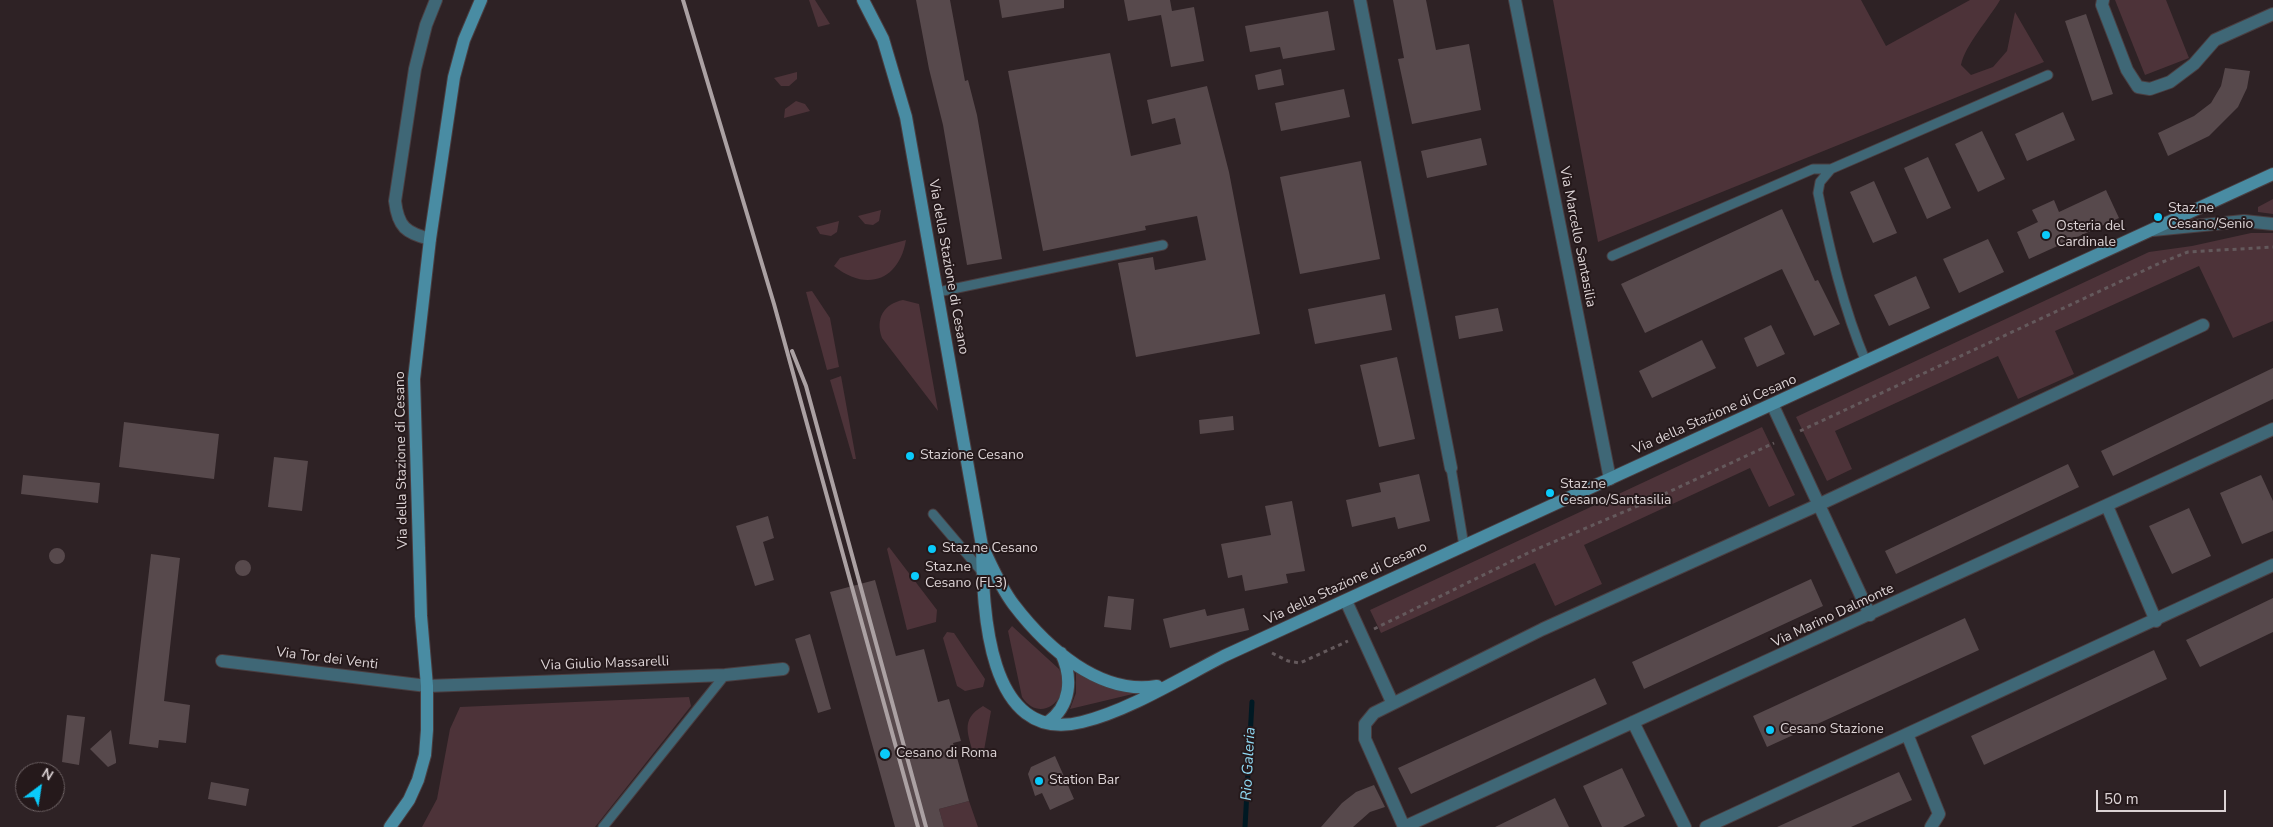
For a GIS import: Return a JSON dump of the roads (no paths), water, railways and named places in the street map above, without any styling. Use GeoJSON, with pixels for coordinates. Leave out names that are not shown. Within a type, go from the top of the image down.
{"type":"FeatureCollection","features":[{"type":"Feature","properties":{"kind":"street"},"geometry":{"type":"LineString","coordinates":[[430,239],[415,236],[403,226],[397,214],[395,201],[415,69],[426,26],[436,0]]}},
{"type":"Feature","properties":{"kind":"street","name":"Via della Stazione di Cesano"},"geometry":{"type":"LineString","coordinates":[[390,827],[409,800],[422,768],[427,730],[427,686],[421,616],[414,418],[417,342],[454,77],[464,40],[480,0]]}},
{"type":"Feature","properties":{"kind":"street","name":"Via della Stazione di Cesano"},"geometry":{"type":"LineString","coordinates":[[863,0],[883,39],[906,117],[982,546],[985,609],[999,676],[1020,710],[1047,723],[1065,724],[1088,721],[1132,703],[1168,684],[1464,546],[1773,406],[2273,174]]}},
{"type":"Feature","properties":{"kind":"street"},"geometry":{"type":"LineString","coordinates":[[1360,0],[1451,468]]}},
{"type":"Feature","properties":{"kind":"street","name":"Via Marcello Santasilia"},"geometry":{"type":"LineString","coordinates":[[1515,0],[1610,479]]}},
{"type":"Feature","properties":{"kind":"street"},"geometry":{"type":"LineString","coordinates":[[2103,0],[2102,5],[2127,70],[2138,87],[2150,89],[2170,82],[2194,64],[2215,40],[2273,14]]}},
{"type":"Feature","properties":{"kind":"street"},"geometry":{"type":"LineString","coordinates":[[2150,230],[2244,222],[2273,224]]}},
{"type":"Feature","properties":{"kind":"street"},"geometry":{"type":"LineString","coordinates":[[1404,827],[1364,734],[1365,724],[1370,716],[1392,702],[1542,629],[1818,504],[2203,325]]}},
{"type":"Feature","properties":{"kind":"street"},"geometry":{"type":"LineString","coordinates":[[1773,406],[1870,615]]}},
{"type":"Feature","properties":{"kind":"street","name":"Via Marino Dalmonte"},"geometry":{"type":"LineString","coordinates":[[1404,827],[2273,429]]}},
{"type":"Feature","properties":{"kind":"street"},"geometry":{"type":"LineString","coordinates":[[2107,506],[2156,621]]}},
{"type":"Feature","properties":{"kind":"street","name":"Via della Stazione di Cesano"},"geometry":{"type":"LineString","coordinates":[[982,546],[1000,583],[1013,604],[1036,630],[1061,652],[1090,672],[1115,684],[1136,688],[1168,684]]}},
{"type":"Feature","properties":{"kind":"street"},"geometry":{"type":"LineString","coordinates":[[1706,827],[2156,621],[2273,565]]}},
{"type":"Feature","properties":{"kind":"street"},"geometry":{"type":"LineString","coordinates":[[1346,601],[1392,702]]}},
{"type":"Feature","properties":{"kind":"street"},"geometry":{"type":"LineString","coordinates":[[1047,723],[1061,710],[1067,694],[1068,673],[1061,652]]}},
{"type":"Feature","properties":{"kind":"street","name":"Via Tor dei Venti"},"geometry":{"type":"LineString","coordinates":[[222,661],[427,686]]}},
{"type":"Feature","properties":{"kind":"street","name":"Via Giulio Massarelli"},"geometry":{"type":"LineString","coordinates":[[427,686],[726,675],[783,669]]}},
{"type":"Feature","properties":{"kind":"street"},"geometry":{"type":"LineString","coordinates":[[1633,722],[1685,827]]}},
{"type":"Feature","properties":{"kind":"street"},"geometry":{"type":"LineString","coordinates":[[1908,734],[1939,814],[1931,827]]}},
{"type":"Feature","properties":{"kind":"lane"},"geometry":{"type":"LineString","coordinates":[[1612,256],[1813,169],[1831,169],[2048,75]]}},
{"type":"Feature","properties":{"kind":"lane"},"geometry":{"type":"LineString","coordinates":[[1831,169],[1820,182],[1818,193],[1833,265],[1850,323],[1866,362]]}},
{"type":"Feature","properties":{"kind":"lane"},"geometry":{"type":"LineString","coordinates":[[938,292],[1163,245]]}},
{"type":"Feature","properties":{"kind":"lane"},"geometry":{"type":"LineString","coordinates":[[1451,468],[1464,546]]}},
{"type":"Feature","properties":{"kind":"lane"},"geometry":{"type":"LineString","coordinates":[[933,514],[983,573]]}},
{"type":"Feature","properties":{"kind":"lane"},"geometry":{"type":"LineString","coordinates":[[603,827],[726,675]]}},
{"type":"Feature","properties":{"kind":"waterway","name":"Rio Galeria"},"geometry":{"type":"LineString","coordinates":[[1245,827],[1252,702]]}},
{"type":"Feature","properties":{"kind":"railway"},"geometry":{"type":"LineString","coordinates":[[683,0],[774,304],[918,827]]}},
{"type":"Feature","properties":{"kind":"railway"},"geometry":{"type":"LineString","coordinates":[[792,351],[806,386],[926,827]]}},
{"type":"Feature","properties":{"kind":"place","name":"Staz.ne Cesano/Senio"},"geometry":{"type":"Point","coordinates":[2158,217]}},
{"type":"Feature","properties":{"kind":"place","name":"Osteria del Cardinale"},"geometry":{"type":"Point","coordinates":[2046,235]}},
{"type":"Feature","properties":{"kind":"place","name":"Stazione Cesano"},"geometry":{"type":"Point","coordinates":[910,456]}},
{"type":"Feature","properties":{"kind":"place","name":"Staz.ne Cesano/Santasilia"},"geometry":{"type":"Point","coordinates":[1550,493]}},
{"type":"Feature","properties":{"kind":"place","name":"Staz.ne Cesano"},"geometry":{"type":"Point","coordinates":[932,549]}},
{"type":"Feature","properties":{"kind":"place","name":"Staz.ne Cesano (FL3)"},"geometry":{"type":"Point","coordinates":[915,576]}},
{"type":"Feature","properties":{"kind":"place","name":"Cesano Stazione"},"geometry":{"type":"Point","coordinates":[1770,730]}},
{"type":"Feature","properties":{"kind":"place","name":"Cesano di Roma"},"geometry":{"type":"Point","coordinates":[885,754]}},
{"type":"Feature","properties":{"kind":"place","name":"Station Bar"},"geometry":{"type":"Point","coordinates":[1039,781]}}]}
